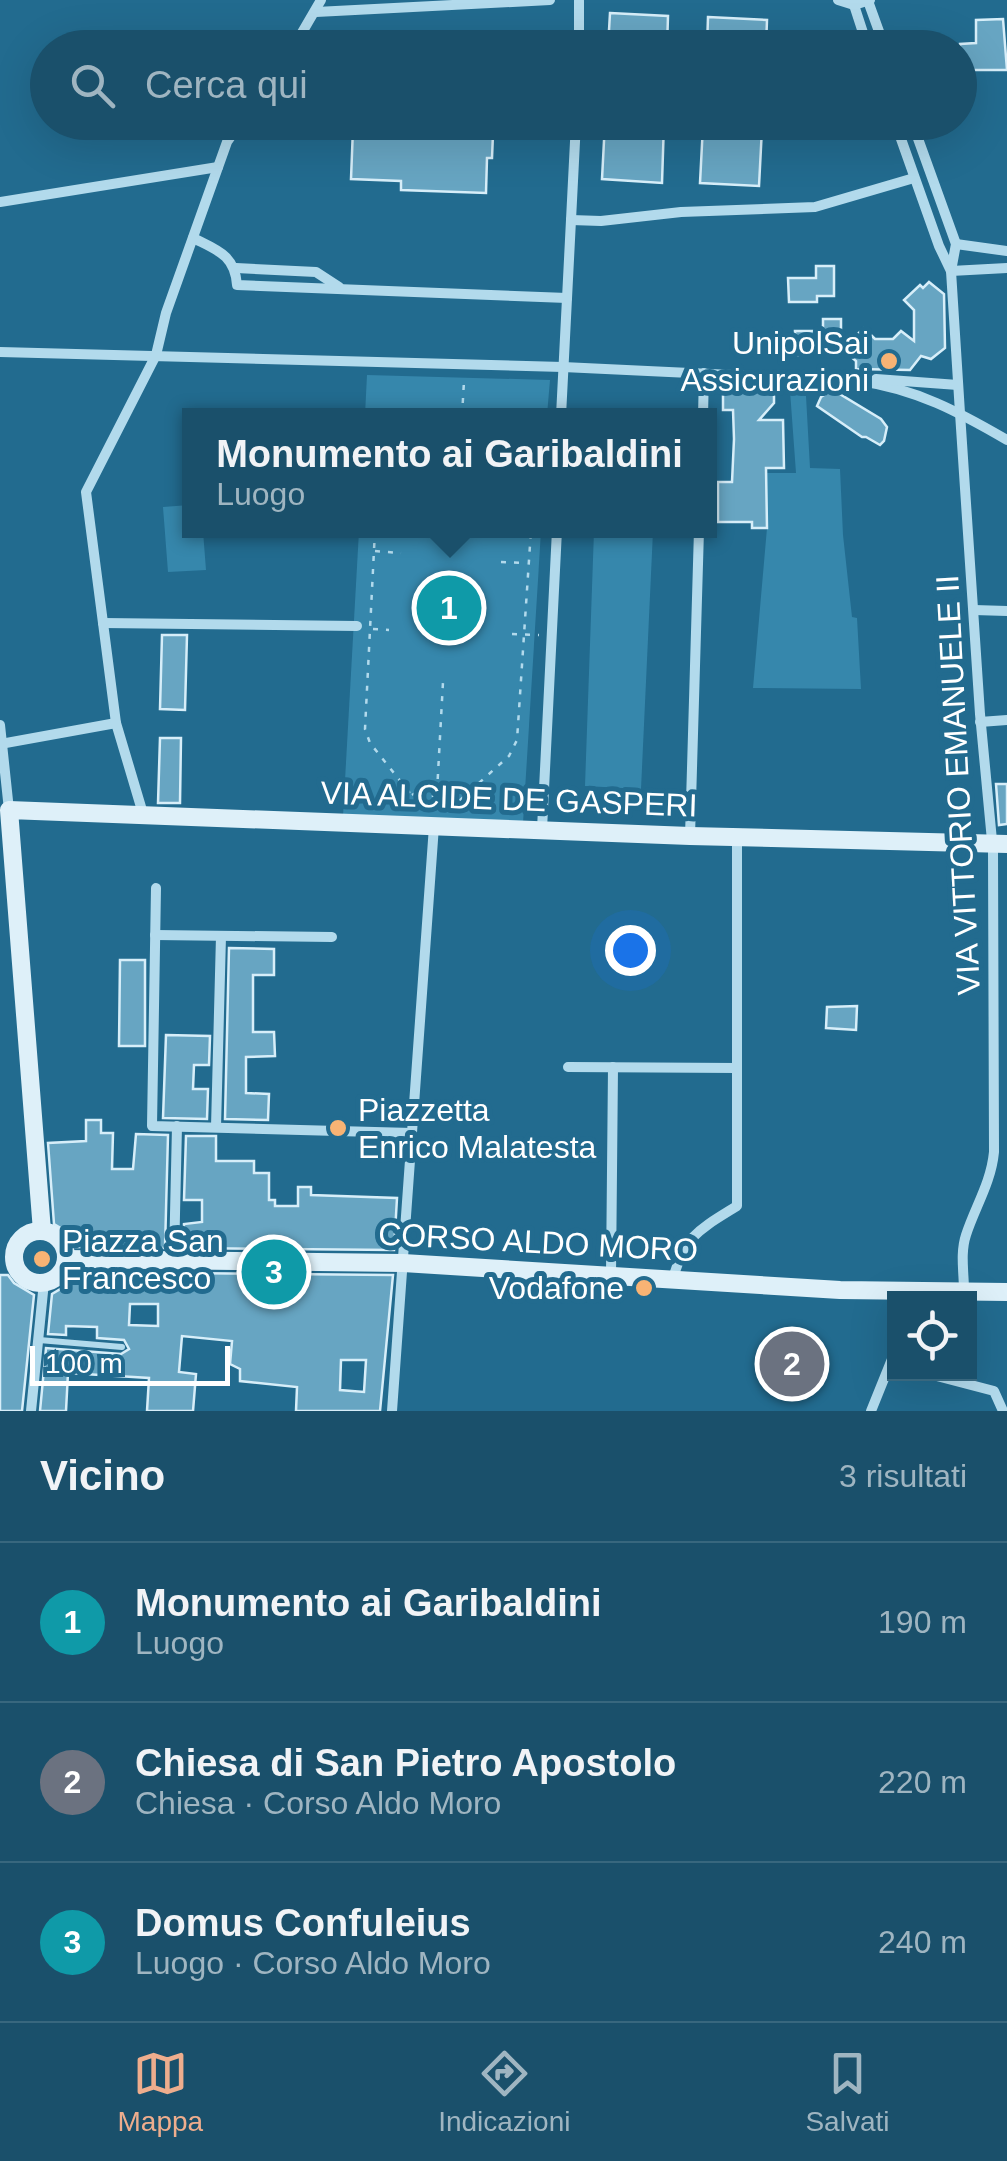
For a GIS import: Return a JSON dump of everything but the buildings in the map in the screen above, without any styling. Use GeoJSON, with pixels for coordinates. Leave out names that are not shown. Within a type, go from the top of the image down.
{"type":"FeatureCollection","features":[{"type":"Feature","properties":{"kind":"main road","name":"VIA ALCIDE DE GASPERI"},"geometry":{"type":"LineString","coordinates":[[8,810],[1000,844]]}},
{"type":"Feature","properties":{"kind":"main road"},"geometry":{"type":"LineString","coordinates":[[8,810],[42,1230]]}},
{"type":"Feature","properties":{"kind":"main road"},"geometry":{"type":"LineString","coordinates":[[42,1230],[62,1243],[66,1259],[59,1274],[44,1282],[22,1276],[7,1256],[20,1240],[42,1230]]}},
{"type":"Feature","properties":{"kind":"main road","name":"CORSO ALDO MORO"},"geometry":{"type":"LineString","coordinates":[[66,1259],[402,1263],[896,1291]]}},
{"type":"Feature","properties":{"kind":"main road","name":"CORSO ALDO MORO"},"geometry":{"type":"LineString","coordinates":[[977,1291],[1007,1292]]}},
{"type":"Feature","properties":{"kind":"street"},"geometry":{"type":"LineString","coordinates":[[304,30],[318,6],[550,0]]}},
{"type":"Feature","properties":{"kind":"street"},"geometry":{"type":"LineString","coordinates":[[577,0],[578,30]]}},
{"type":"Feature","properties":{"kind":"street"},"geometry":{"type":"LineString","coordinates":[[838,0],[854,5],[869,1],[879,30]]}},
{"type":"Feature","properties":{"kind":"street"},"geometry":{"type":"LineString","coordinates":[[854,5],[862,30]]}},
{"type":"Feature","properties":{"kind":"street"},"geometry":{"type":"LineString","coordinates":[[144,817],[116,723],[86,492],[156,355],[166,313],[228,140]]}},
{"type":"Feature","properties":{"kind":"street"},"geometry":{"type":"LineString","coordinates":[[561,408],[575,140]]}},
{"type":"Feature","properties":{"kind":"street","name":"VIA VITTORIO EMANUELE II"},"geometry":{"type":"LineString","coordinates":[[901,140],[938,246],[952,271]]}},
{"type":"Feature","properties":{"kind":"street","name":"VIA VITTORIO EMANUELE II"},"geometry":{"type":"LineString","coordinates":[[918,140],[956,244],[952,271],[980,722],[1000,844],[994,1152],[992,1170],[966,1235],[964,1291]]}},
{"type":"Feature","properties":{"kind":"street"},"geometry":{"type":"LineString","coordinates":[[0,202],[218,167]]}},
{"type":"Feature","properties":{"kind":"street"},"geometry":{"type":"LineString","coordinates":[[571,220],[814,207],[914,178]]}},
{"type":"Feature","properties":{"kind":"street"},"geometry":{"type":"LineString","coordinates":[[193,238],[226,254],[236,268],[237,284],[567,298]]}},
{"type":"Feature","properties":{"kind":"street"},"geometry":{"type":"LineString","coordinates":[[956,244],[1007,251]]}},
{"type":"Feature","properties":{"kind":"street"},"geometry":{"type":"LineString","coordinates":[[236,268],[316,272],[340,287]]}},
{"type":"Feature","properties":{"kind":"street"},"geometry":{"type":"LineString","coordinates":[[952,271],[1007,268]]}},
{"type":"Feature","properties":{"kind":"street"},"geometry":{"type":"LineString","coordinates":[[0,352],[563,367],[860,381],[924,395],[1007,440]]}},
{"type":"Feature","properties":{"kind":"street"},"geometry":{"type":"LineString","coordinates":[[703,408],[704,373]]}},
{"type":"Feature","properties":{"kind":"street"},"geometry":{"type":"LineString","coordinates":[[860,381],[896,378],[958,385]]}},
{"type":"Feature","properties":{"kind":"street"},"geometry":{"type":"LineString","coordinates":[[542,829],[557,538]]}},
{"type":"Feature","properties":{"kind":"street"},"geometry":{"type":"LineString","coordinates":[[690,836],[699,538]]}},
{"type":"Feature","properties":{"kind":"street"},"geometry":{"type":"LineString","coordinates":[[974,610],[1007,611]]}},
{"type":"Feature","properties":{"kind":"street"},"geometry":{"type":"LineString","coordinates":[[103,623],[357,626]]}},
{"type":"Feature","properties":{"kind":"street"},"geometry":{"type":"LineString","coordinates":[[980,722],[1007,720]]}},
{"type":"Feature","properties":{"kind":"street"},"geometry":{"type":"LineString","coordinates":[[1,744],[116,723]]}},
{"type":"Feature","properties":{"kind":"street"},"geometry":{"type":"LineString","coordinates":[[0,725],[8,810]]}},
{"type":"Feature","properties":{"kind":"street"},"geometry":{"type":"LineString","coordinates":[[392,1411],[434,826]]}},
{"type":"Feature","properties":{"kind":"street"},"geometry":{"type":"LineString","coordinates":[[672,1279],[680,1249],[704,1226],[736,1206],[736,836]]}},
{"type":"Feature","properties":{"kind":"street"},"geometry":{"type":"LineString","coordinates":[[156,888],[152,1126],[412,1134]]}},
{"type":"Feature","properties":{"kind":"street"},"geometry":{"type":"LineString","coordinates":[[156,935],[332,937]]}},
{"type":"Feature","properties":{"kind":"street"},"geometry":{"type":"LineString","coordinates":[[216,1128],[221,936]]}},
{"type":"Feature","properties":{"kind":"street"},"geometry":{"type":"LineString","coordinates":[[568,1066],[736,1068]]}},
{"type":"Feature","properties":{"kind":"street"},"geometry":{"type":"LineString","coordinates":[[611,1275],[613,1068]]}},
{"type":"Feature","properties":{"kind":"street"},"geometry":{"type":"LineString","coordinates":[[174,1258],[176,1126]]}},
{"type":"Feature","properties":{"kind":"street"},"geometry":{"type":"LineString","coordinates":[[31,1411],[44,1282]]}},
{"type":"Feature","properties":{"kind":"street"},"geometry":{"type":"LineString","coordinates":[[871,1411],[887,1376]]}},
{"type":"Feature","properties":{"kind":"street"},"geometry":{"type":"LineString","coordinates":[[954,1381],[994,1392],[1004,1411]]}},
{"type":"Feature","properties":{"kind":"lane"},"geometry":{"type":"LineString","coordinates":[[38,1340],[122,1347]]}},
{"type":"Feature","properties":{"kind":"path"},"geometry":{"type":"LineString","coordinates":[[462,408],[464,381]]}},
{"type":"Feature","properties":{"kind":"path"},"geometry":{"type":"LineString","coordinates":[[374,538],[365,728],[370,743],[421,807],[437,791]]}},
{"type":"Feature","properties":{"kind":"path"},"geometry":{"type":"LineString","coordinates":[[450,808],[509,756],[517,740],[531,538]]}},
{"type":"Feature","properties":{"kind":"path"},"geometry":{"type":"LineString","coordinates":[[374,550],[401,554]]}},
{"type":"Feature","properties":{"kind":"path"},"geometry":{"type":"LineString","coordinates":[[501,562],[529,563]]}},
{"type":"Feature","properties":{"kind":"path"},"geometry":{"type":"LineString","coordinates":[[357,626],[388,630]]}},
{"type":"Feature","properties":{"kind":"path"},"geometry":{"type":"LineString","coordinates":[[512,634],[540,635]]}},
{"type":"Feature","properties":{"kind":"path"},"geometry":{"type":"LineString","coordinates":[[442,682],[437,791],[458,819]]}},
{"type":"Feature","properties":{"kind":"path"},"geometry":{"type":"LineString","coordinates":[[411,796],[419,791],[437,791],[456,794],[461,799]]}},
{"type":"Feature","properties":{"kind":"shaded area"},"geometry":{"type":"Polygon","coordinates":[[[367,375],[550,380],[548,408],[365,408],[367,375]]]}},
{"type":"Feature","properties":{"kind":"shaded area"},"geometry":{"type":"Polygon","coordinates":[[[789,377],[805,378],[810,468],[840,469],[843,535],[852,617],[857,618],[861,689],[753,688],[767,528],[766,473],[796,473],[789,377]]]}},
{"type":"Feature","properties":{"kind":"shaded area"},"geometry":{"type":"Polygon","coordinates":[[[182,506],[182,538],[204,538],[206,570],[168,572],[163,507],[182,506]]]}},
{"type":"Feature","properties":{"kind":"shaded area"},"geometry":{"type":"Polygon","coordinates":[[[359,538],[541,538],[523,823],[343,816],[359,538]]]}},
{"type":"Feature","properties":{"kind":"shaded area"},"geometry":{"type":"Polygon","coordinates":[[[594,538],[653,538],[641,789],[585,786],[594,538]]]}},
{"type":"Feature","properties":{"kind":"place","name":"UnipolSai Assicurazioni"},"geometry":{"type":"Point","coordinates":[889,361]}},
{"type":"Feature","properties":{"kind":"place","name":"Monumento ai Garibaldini"},"geometry":{"type":"Point","coordinates":[449,608]}},
{"type":"Feature","properties":{"kind":"place","name":"Piazzetta Enrico Malatesta"},"geometry":{"type":"Point","coordinates":[338,1128]}},
{"type":"Feature","properties":{"kind":"place","name":"Piazza San Francesco"},"geometry":{"type":"Point","coordinates":[42,1259]}},
{"type":"Feature","properties":{"kind":"place","name":"Domus Confuleius"},"geometry":{"type":"Point","coordinates":[274,1272]}},
{"type":"Feature","properties":{"kind":"place","name":"Vodafone"},"geometry":{"type":"Point","coordinates":[644,1288]}},
{"type":"Feature","properties":{"kind":"place","name":"Chiesa di San Pietro Apostolo"},"geometry":{"type":"Point","coordinates":[792,1364]}}]}
